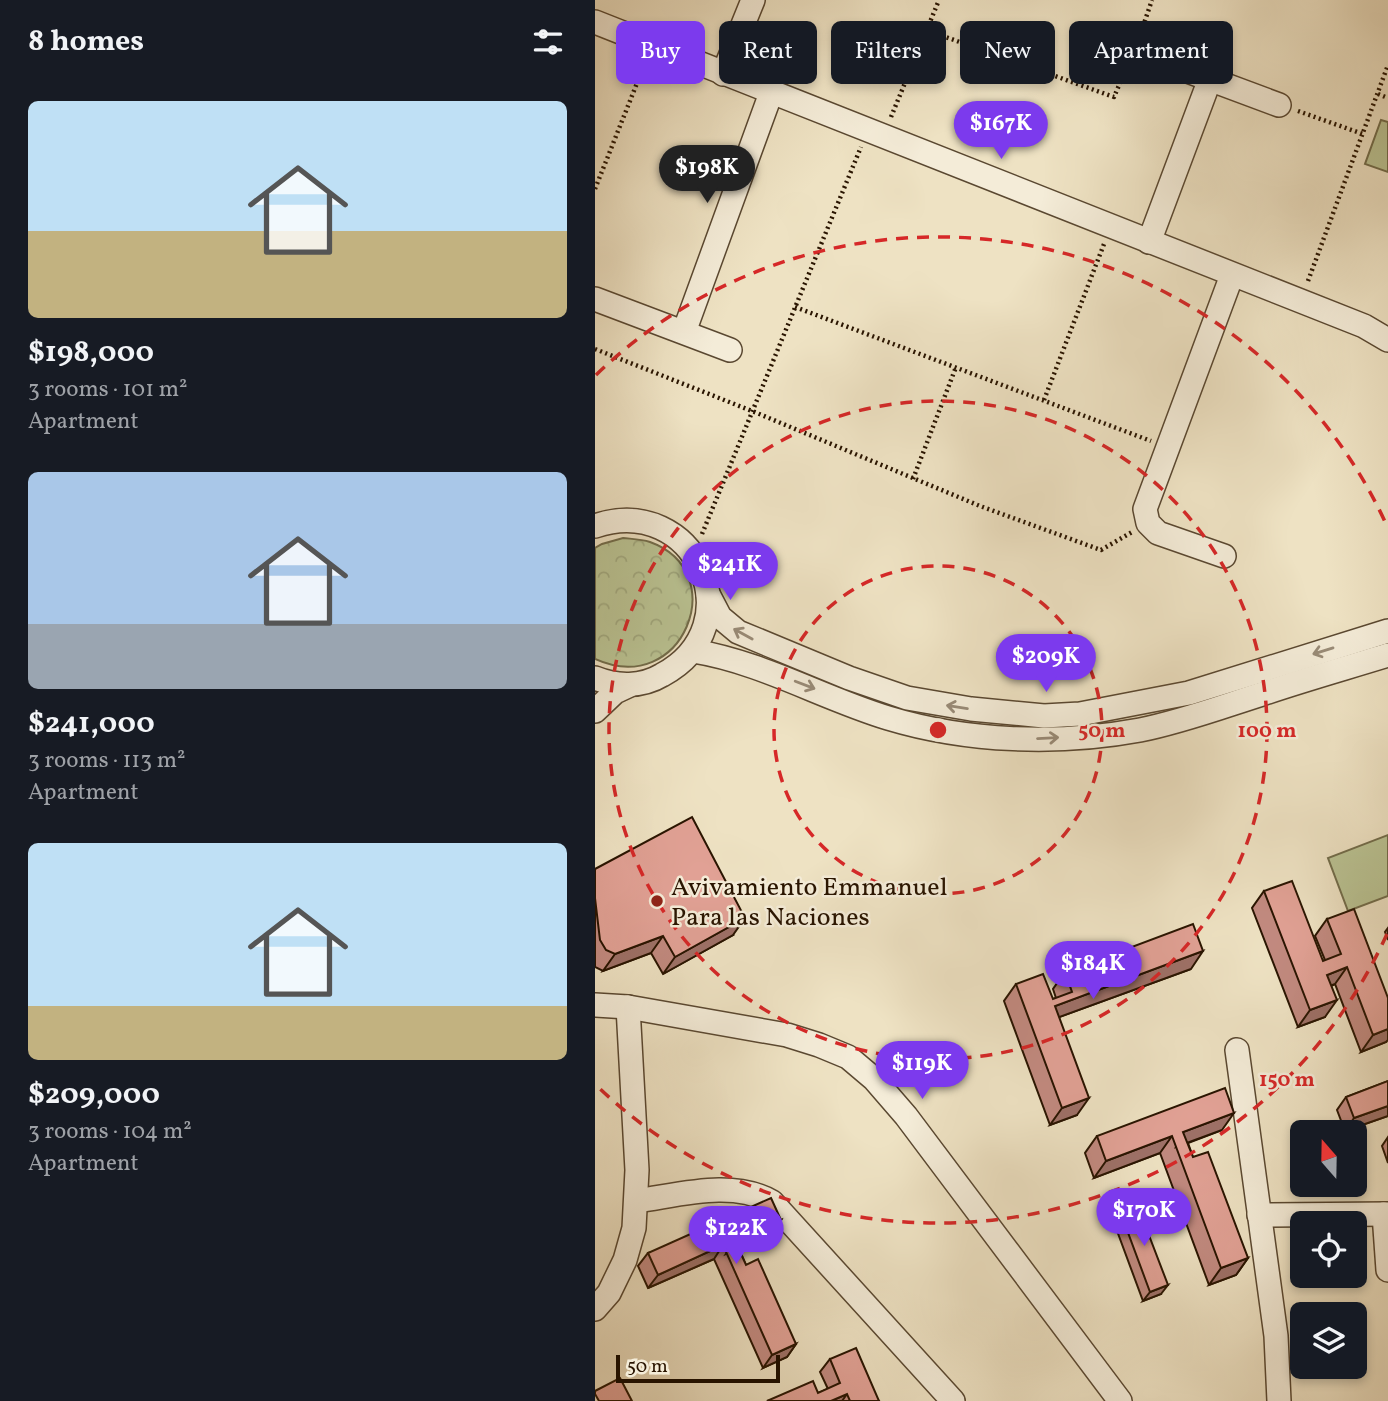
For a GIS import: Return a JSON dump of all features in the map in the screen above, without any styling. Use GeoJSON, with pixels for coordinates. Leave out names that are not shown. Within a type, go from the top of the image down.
{"type":"FeatureCollection","features":[{"type":"Feature","properties":{"kind":"street"},"geometry":{"type":"LineString","coordinates":[[744,21],[753,0]]}},
{"type":"Feature","properties":{"kind":"street"},"geometry":{"type":"LineString","coordinates":[[595,22],[616,31]]}},
{"type":"Feature","properties":{"kind":"street"},"geometry":{"type":"LineString","coordinates":[[748,84],[1364,326],[1388,340]]}},
{"type":"Feature","properties":{"kind":"street"},"geometry":{"type":"LineString","coordinates":[[1149,242],[1208,84]]}},
{"type":"Feature","properties":{"kind":"street"},"geometry":{"type":"LineString","coordinates":[[1223,84],[1279,105]]}},
{"type":"Feature","properties":{"kind":"street"},"geometry":{"type":"LineString","coordinates":[[684,332],[771,93]]}},
{"type":"Feature","properties":{"kind":"street"},"geometry":{"type":"LineString","coordinates":[[1224,556],[1158,533],[1147,523],[1145,509],[1232,275]]}},
{"type":"Feature","properties":{"kind":"street"},"geometry":{"type":"LineString","coordinates":[[595,299],[730,350]]}},
{"type":"Feature","properties":{"kind":"street"},"geometry":{"type":"LineString","coordinates":[[595,526],[611,521],[635,520],[660,526],[679,538],[694,554],[704,573],[708,594],[708,615],[693,651],[676,668],[654,680],[630,685],[615,692],[595,711]]}},
{"type":"Feature","properties":{"kind":"street"},"geometry":{"type":"LineString","coordinates":[[708,594],[720,617],[738,632],[849,678],[907,698],[971,709],[1044,716],[1080,714],[1189,693],[1388,631]]}},
{"type":"Feature","properties":{"kind":"street"},"geometry":{"type":"LineString","coordinates":[[693,651],[726,656],[887,718],[974,735],[1037,739],[1139,730],[1388,655]]}},
{"type":"Feature","properties":{"kind":"street"},"geometry":{"type":"LineString","coordinates":[[595,678],[607,683],[630,685]]}},
{"type":"Feature","properties":{"kind":"street"},"geometry":{"type":"LineString","coordinates":[[595,1005],[628,1007],[787,1035],[848,1057],[874,1079],[906,1116],[1120,1401]]}},
{"type":"Feature","properties":{"kind":"street"},"geometry":{"type":"LineString","coordinates":[[595,1309],[608,1293],[625,1260],[634,1228],[637,1170],[628,1007]]}},
{"type":"Feature","properties":{"kind":"street"},"geometry":{"type":"LineString","coordinates":[[1237,1050],[1276,1336],[1279,1401]]}},
{"type":"Feature","properties":{"kind":"street"},"geometry":{"type":"LineString","coordinates":[[636,1201],[727,1189],[758,1194],[772,1202],[953,1401]]}},
{"type":"Feature","properties":{"kind":"street"},"geometry":{"type":"LineString","coordinates":[[1259,1215],[1386,1214],[1388,1269]]}},
{"type":"Feature","properties":{"kind":"path"},"geometry":{"type":"LineString","coordinates":[[930,21],[939,0]]}},
{"type":"Feature","properties":{"kind":"path"},"geometry":{"type":"LineString","coordinates":[[1145,21],[1152,0]]}},
{"type":"Feature","properties":{"kind":"path"},"geometry":{"type":"LineString","coordinates":[[946,37],[1069,81]]}},
{"type":"Feature","properties":{"kind":"path"},"geometry":{"type":"LineString","coordinates":[[1300,301],[1388,65]]}},
{"type":"Feature","properties":{"kind":"path"},"geometry":{"type":"LineString","coordinates":[[595,189],[637,84]]}},
{"type":"Feature","properties":{"kind":"path"},"geometry":{"type":"LineString","coordinates":[[694,554],[795,307],[900,84]]}},
{"type":"Feature","properties":{"kind":"path"},"geometry":{"type":"LineString","coordinates":[[1078,84],[1114,97],[1120,84]]}},
{"type":"Feature","properties":{"kind":"path"},"geometry":{"type":"LineString","coordinates":[[1378,94],[1388,98]]}},
{"type":"Feature","properties":{"kind":"path"},"geometry":{"type":"LineString","coordinates":[[1279,105],[1363,134]]}},
{"type":"Feature","properties":{"kind":"path"},"geometry":{"type":"LineString","coordinates":[[1044,400],[1110,227]]}},
{"type":"Feature","properties":{"kind":"path"},"geometry":{"type":"LineString","coordinates":[[795,307],[1168,447]]}},
{"type":"Feature","properties":{"kind":"path"},"geometry":{"type":"LineString","coordinates":[[595,349],[753,411],[980,506],[1101,550],[1147,523]]}},
{"type":"Feature","properties":{"kind":"path"},"geometry":{"type":"LineString","coordinates":[[913,479],[956,367]]}},
{"type":"Feature","properties":{"kind":"green space"},"geometry":{"type":"Polygon","coordinates":[[[1381,120],[1388,122],[1388,172],[1365,164],[1381,120]]]}},
{"type":"Feature","properties":{"kind":"green space"},"geometry":{"type":"Polygon","coordinates":[[[623,538],[650,542],[675,557],[689,579],[692,603],[687,627],[673,647],[652,662],[626,667],[595,659],[595,548],[623,538]]]}},
{"type":"Feature","properties":{"kind":"green space"},"geometry":{"type":"Polygon","coordinates":[[[1388,835],[1388,896],[1348,911],[1328,858],[1388,835]]]}},
{"type":"Feature","properties":{"kind":"building"},"geometry":{"type":"Polygon","coordinates":[[[692,817],[745,918],[675,957],[663,936],[615,954],[606,950],[600,940],[595,869],[692,817]]]}},
{"type":"Feature","properties":{"kind":"building"},"geometry":{"type":"Polygon","coordinates":[[[1292,881],[1323,961],[1341,954],[1327,919],[1354,909],[1388,998],[1388,1029],[1373,1035],[1347,967],[1327,975],[1337,1000],[1310,1010],[1264,891],[1292,881]]]}},
{"type":"Feature","properties":{"kind":"building"},"geometry":{"type":"Polygon","coordinates":[[[1193,924],[1203,951],[1055,1006],[1089,1098],[1062,1108],[1016,984],[1043,974],[1053,999],[1072,992],[1065,972],[1193,924]]]}},
{"type":"Feature","properties":{"kind":"building"},"geometry":{"type":"Polygon","coordinates":[[[1388,1081],[1388,1106],[1354,1118],[1346,1097],[1388,1081]]]}},
{"type":"Feature","properties":{"kind":"building"},"geometry":{"type":"Polygon","coordinates":[[[1225,1088],[1234,1113],[1183,1132],[1193,1157],[1208,1152],[1248,1258],[1221,1268],[1172,1136],[1106,1161],[1097,1136],[1225,1088]]]}},
{"type":"Feature","properties":{"kind":"building"},"geometry":{"type":"Polygon","coordinates":[[[771,1198],[781,1220],[735,1241],[746,1265],[758,1259],[796,1344],[772,1355],[723,1245],[658,1275],[648,1253],[771,1198]]]}},
{"type":"Feature","properties":{"kind":"building"},"geometry":{"type":"Polygon","coordinates":[[[1137,1204],[1168,1285],[1150,1292],[1120,1211],[1137,1204]]]}},
{"type":"Feature","properties":{"kind":"building"},"geometry":{"type":"Polygon","coordinates":[[[856,1348],[879,1401],[850,1401],[847,1394],[831,1401],[767,1401],[813,1381],[818,1393],[840,1383],[830,1359],[856,1348]]]}},
{"type":"Feature","properties":{"kind":"building"},"geometry":{"type":"Polygon","coordinates":[[[620,1378],[632,1401],[599,1401],[595,1391],[620,1378]]]}},
{"type":"Feature","properties":{"kind":"place","name":"Avivamiento Emmanuel Para las Naciones"},"geometry":{"type":"Point","coordinates":[657,901]}}]}
